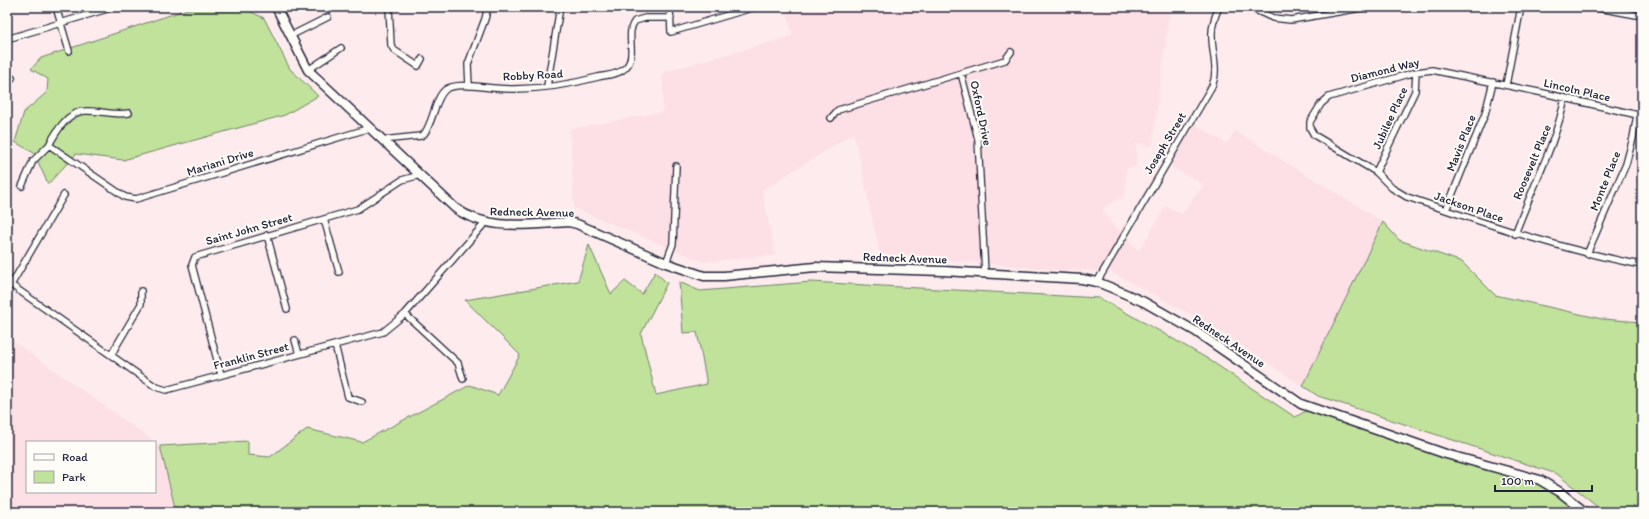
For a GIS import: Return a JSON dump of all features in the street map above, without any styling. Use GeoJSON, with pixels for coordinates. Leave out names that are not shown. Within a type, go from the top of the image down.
{"type":"FeatureCollection","features":[{"type":"Feature","properties":{"kind":"street"},"geometry":{"type":"LineString","coordinates":[[56,7],[69,51]]}},
{"type":"Feature","properties":{"kind":"street"},"geometry":{"type":"LineString","coordinates":[[7,39],[114,7]]}},
{"type":"Feature","properties":{"kind":"street","name":"Redneck Avenue"},"geometry":{"type":"LineString","coordinates":[[276,7],[308,70],[454,208],[472,219],[485,224],[496,225],[569,222],[577,224],[666,264],[694,274],[714,277],[814,267],[984,273],[1082,279],[1097,282],[1144,302],[1195,331],[1301,404],[1446,454],[1540,480],[1560,492],[1585,512]]}},
{"type":"Feature","properties":{"kind":"street"},"geometry":{"type":"LineString","coordinates":[[389,7],[391,46],[394,50],[418,66],[422,60]]}},
{"type":"Feature","properties":{"kind":"street"},"geometry":{"type":"LineString","coordinates":[[468,86],[468,64],[488,7]]}},
{"type":"Feature","properties":{"kind":"street"},"geometry":{"type":"LineString","coordinates":[[547,86],[560,7]]}},
{"type":"Feature","properties":{"kind":"street"},"geometry":{"type":"LineString","coordinates":[[670,7],[671,32],[755,7]]}},
{"type":"Feature","properties":{"kind":"street","name":"Joseph Street"},"geometry":{"type":"LineString","coordinates":[[1097,282],[1212,86],[1216,71],[1212,26],[1219,7]]}},
{"type":"Feature","properties":{"kind":"street"},"geometry":{"type":"LineString","coordinates":[[1249,7],[1273,18],[1291,20],[1367,7]]}},
{"type":"Feature","properties":{"kind":"street"},"geometry":{"type":"LineString","coordinates":[[1506,85],[1521,7]]}},
{"type":"Feature","properties":{"kind":"street"},"geometry":{"type":"LineString","coordinates":[[1593,7],[1642,16]]}},
{"type":"Feature","properties":{"kind":"street"},"geometry":{"type":"LineString","coordinates":[[290,36],[328,17]]}},
{"type":"Feature","properties":{"kind":"street","name":"Robby Road"},"geometry":{"type":"LineString","coordinates":[[382,140],[421,136],[424,134],[443,93],[451,87],[468,86],[500,88],[566,86],[620,72],[628,65],[630,60],[630,29],[635,21],[644,18],[670,18]]}},
{"type":"Feature","properties":{"kind":"street"},"geometry":{"type":"LineString","coordinates":[[308,70],[341,48]]}},
{"type":"Feature","properties":{"kind":"street"},"geometry":{"type":"LineString","coordinates":[[961,73],[1005,60],[1011,52]]}},
{"type":"Feature","properties":{"kind":"street","name":"Diamond Way"},"geometry":{"type":"LineString","coordinates":[[1310,128],[1310,122],[1321,104],[1329,97],[1416,72],[1440,70],[1506,85]]}},
{"type":"Feature","properties":{"kind":"street","name":"Jubilee Place"},"geometry":{"type":"LineString","coordinates":[[1376,172],[1415,91],[1416,72]]}},
{"type":"Feature","properties":{"kind":"street","name":"Oxford Drive"},"geometry":{"type":"LineString","coordinates":[[831,118],[838,110],[961,73],[978,139],[984,273]]}},
{"type":"Feature","properties":{"kind":"street"},"geometry":{"type":"LineString","coordinates":[[7,84],[12,78]]}},
{"type":"Feature","properties":{"kind":"street","name":"Mavis Place"},"geometry":{"type":"LineString","coordinates":[[1446,210],[1485,114],[1493,82]]}},
{"type":"Feature","properties":{"kind":"street","name":"Lincoln Place"},"geometry":{"type":"LineString","coordinates":[[1506,85],[1639,116]]}},
{"type":"Feature","properties":{"kind":"street","name":"Roosevelt Place"},"geometry":{"type":"LineString","coordinates":[[1515,234],[1539,172],[1552,148],[1560,123],[1565,98]]}},
{"type":"Feature","properties":{"kind":"street"},"geometry":{"type":"LineString","coordinates":[[22,186],[33,161],[49,146],[56,130],[70,117],[84,110],[117,115],[128,113]]}},
{"type":"Feature","properties":{"kind":"street","name":"Monte Place"},"geometry":{"type":"LineString","coordinates":[[1588,254],[1626,164],[1639,116]]}},
{"type":"Feature","properties":{"kind":"street","name":"Mariani Drive"},"geometry":{"type":"LineString","coordinates":[[49,146],[125,197],[136,199],[370,128]]}},
{"type":"Feature","properties":{"kind":"street","name":"Jackson Place"},"geometry":{"type":"LineString","coordinates":[[1310,128],[1314,135],[1376,172],[1399,193],[1515,234],[1588,254],[1642,265]]}},
{"type":"Feature","properties":{"kind":"street"},"geometry":{"type":"LineString","coordinates":[[666,264],[673,244],[676,166]]}},
{"type":"Feature","properties":{"kind":"street","name":"Saint John Street"},"geometry":{"type":"LineString","coordinates":[[221,375],[192,265],[193,261],[198,255],[358,209],[402,180],[420,175]]}},
{"type":"Feature","properties":{"kind":"street"},"geometry":{"type":"LineString","coordinates":[[9,283],[64,195]]}},
{"type":"Feature","properties":{"kind":"street"},"geometry":{"type":"LineString","coordinates":[[324,219],[339,272]]}},
{"type":"Feature","properties":{"kind":"street","name":"Franklin Street"},"geometry":{"type":"LineString","coordinates":[[9,283],[111,355],[161,389],[166,390],[383,332],[405,314],[485,224]]}},
{"type":"Feature","properties":{"kind":"street"},"geometry":{"type":"LineString","coordinates":[[267,235],[287,309]]}},
{"type":"Feature","properties":{"kind":"street"},"geometry":{"type":"LineString","coordinates":[[111,355],[141,304],[141,291]]}},
{"type":"Feature","properties":{"kind":"street"},"geometry":{"type":"LineString","coordinates":[[405,314],[458,363],[463,379]]}},
{"type":"Feature","properties":{"kind":"street"},"geometry":{"type":"LineString","coordinates":[[295,340],[299,354]]}},
{"type":"Feature","properties":{"kind":"street"},"geometry":{"type":"LineString","coordinates":[[335,345],[348,397],[362,402]]}},
{"type":"Feature","properties":{"kind":"shaded area"},"geometry":{"type":"Polygon","coordinates":[[[809,7],[1170,7],[1152,146],[1136,143],[1136,166],[1126,168],[1125,195],[1102,208],[1111,223],[1139,251],[1166,206],[1182,214],[1204,185],[1164,162],[1189,121],[1227,144],[1235,131],[1383,222],[1303,386],[1204,321],[1110,271],[1062,270],[880,254],[854,133],[762,190],[775,255],[704,262],[574,208],[570,129],[663,112],[663,72],[793,36],[787,13],[809,7]]]}},
{"type":"Feature","properties":{"kind":"shaded area"},"geometry":{"type":"Polygon","coordinates":[[[7,337],[154,441],[26,441],[26,493],[156,493],[156,443],[160,446],[176,512],[7,512],[7,337]]]}},
{"type":"Feature","properties":{"kind":"green space"},"geometry":{"type":"Polygon","coordinates":[[[243,8],[264,18],[290,69],[318,96],[285,115],[123,160],[76,154],[48,184],[34,153],[15,142],[24,112],[47,92],[48,79],[31,69],[41,58],[188,9],[243,8]]]}},
{"type":"Feature","properties":{"kind":"green space"},"geometry":{"type":"Polygon","coordinates":[[[1383,222],[1399,240],[1462,262],[1495,295],[1602,319],[1642,322],[1642,512],[1605,512],[1557,474],[1318,396],[1303,386],[1383,222]]]}},
{"type":"Feature","properties":{"kind":"green space"},"geometry":{"type":"Polygon","coordinates":[[[589,245],[611,294],[625,281],[642,294],[655,272],[667,283],[641,334],[656,395],[707,384],[697,332],[683,333],[679,282],[700,291],[811,282],[1099,298],[1208,359],[1295,417],[1312,408],[1540,480],[1581,512],[176,512],[160,446],[248,441],[248,455],[270,457],[307,429],[362,442],[470,385],[498,395],[520,355],[465,300],[578,281],[589,245]]]}}]}
